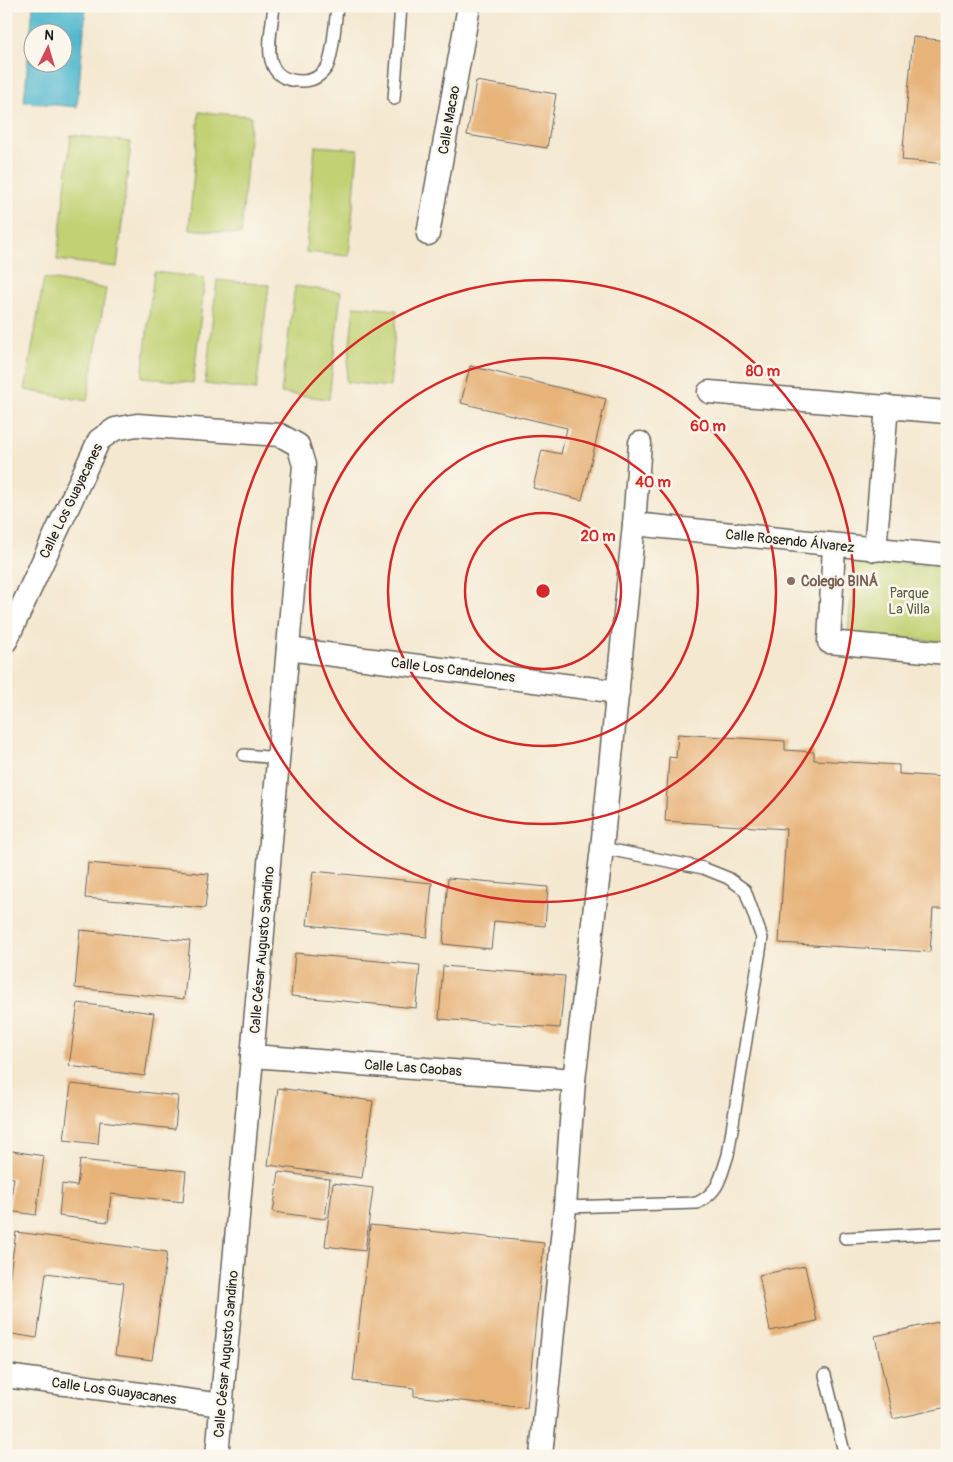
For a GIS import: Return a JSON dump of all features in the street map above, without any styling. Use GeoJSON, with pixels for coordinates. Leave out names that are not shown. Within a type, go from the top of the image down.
{"type":"FeatureCollection","features":[{"type":"Feature","properties":{"kind":"street","name":"Calle Macao"},"geometry":{"type":"LineString","coordinates":[[428,234],[469,6]]}},
{"type":"Feature","properties":{"kind":"street"},"geometry":{"type":"LineString","coordinates":[[709,392],[946,412]]}},
{"type":"Feature","properties":{"kind":"street"},"geometry":{"type":"LineString","coordinates":[[875,550],[887,406]]}},
{"type":"Feature","properties":{"kind":"street","name":"Calle Los Guayacanes"},"geometry":{"type":"LineString","coordinates":[[6,641],[99,440],[115,429],[137,425],[280,435],[298,446]]}},
{"type":"Feature","properties":{"kind":"street"},"geometry":{"type":"LineString","coordinates":[[541,1456],[565,1207],[574,1080],[602,848],[634,524],[640,443]]}},
{"type":"Feature","properties":{"kind":"street","name":"Calle César Augusto Sandino"},"geometry":{"type":"LineString","coordinates":[[217,1456],[304,465],[298,446]]}},
{"type":"Feature","properties":{"kind":"street","name":"Calle Rosendo Álvarez"},"geometry":{"type":"LineString","coordinates":[[634,524],[834,546],[947,556]]}},
{"type":"Feature","properties":{"kind":"street"},"geometry":{"type":"LineString","coordinates":[[834,546],[829,642],[947,653]]}},
{"type":"Feature","properties":{"kind":"street","name":"Calle Los Candelones"},"geometry":{"type":"LineString","coordinates":[[288,649],[618,692]]}},
{"type":"Feature","properties":{"kind":"street","name":"Calle Las Caobas"},"geometry":{"type":"LineString","coordinates":[[252,1056],[574,1080]]}},
{"type":"Feature","properties":{"kind":"street","name":"Calle Los Guayacanes"},"geometry":{"type":"LineString","coordinates":[[6,1376],[222,1405]]}},
{"type":"Feature","properties":{"kind":"lane"},"geometry":{"type":"LineString","coordinates":[[274,6],[270,54],[271,66],[279,75],[295,81],[310,81],[320,75],[328,66],[337,6]]}},
{"type":"Feature","properties":{"kind":"lane"},"geometry":{"type":"LineString","coordinates":[[394,100],[401,6]]}},
{"type":"Feature","properties":{"kind":"lane"},"geometry":{"type":"LineString","coordinates":[[244,755],[278,758]]}},
{"type":"Feature","properties":{"kind":"lane"},"geometry":{"type":"LineString","coordinates":[[565,1207],[697,1203],[710,1196],[718,1183],[728,1155],[762,938],[745,890],[728,878],[703,868],[602,848]]}},
{"type":"Feature","properties":{"kind":"lane"},"geometry":{"type":"LineString","coordinates":[[845,1238],[947,1233]]}},
{"type":"Feature","properties":{"kind":"lane"},"geometry":{"type":"LineString","coordinates":[[825,1375],[845,1456]]}},
{"type":"Feature","properties":{"kind":"green space"},"geometry":{"type":"Polygon","coordinates":[[[199,112],[251,116],[241,234],[189,229],[199,112]]]}},
{"type":"Feature","properties":{"kind":"green space"},"geometry":{"type":"Polygon","coordinates":[[[71,135],[131,142],[117,267],[57,260],[71,135]]]}},
{"type":"Feature","properties":{"kind":"green space"},"geometry":{"type":"Polygon","coordinates":[[[315,146],[358,149],[349,256],[306,252],[315,146]]]}},
{"type":"Feature","properties":{"kind":"green space"},"geometry":{"type":"Polygon","coordinates":[[[154,272],[205,278],[193,383],[142,377],[154,272]]]}},
{"type":"Feature","properties":{"kind":"green space"},"geometry":{"type":"Polygon","coordinates":[[[44,278],[106,289],[87,401],[25,390],[44,278]]]}},
{"type":"Feature","properties":{"kind":"green space"},"geometry":{"type":"Polygon","coordinates":[[[217,280],[269,285],[256,390],[205,384],[217,280]]]}},
{"type":"Feature","properties":{"kind":"green space"},"geometry":{"type":"Polygon","coordinates":[[[295,286],[341,292],[329,399],[281,393],[295,286]]]}},
{"type":"Feature","properties":{"kind":"green space"},"geometry":{"type":"Polygon","coordinates":[[[354,306],[397,310],[390,387],[346,382],[354,306]]]}},
{"type":"Feature","properties":{"kind":"green space","name":"Parque La Villa"},"geometry":{"type":"Polygon","coordinates":[[[854,559],[947,567],[947,642],[848,634],[854,559]]]}},
{"type":"Feature","properties":{"kind":"water"},"geometry":{"type":"Polygon","coordinates":[[[33,6],[86,8],[77,107],[24,102],[27,72],[72,72],[72,22],[32,22],[33,6]]]}},
{"type":"Feature","properties":{"kind":"building"},"geometry":{"type":"Polygon","coordinates":[[[913,37],[947,41],[947,98],[944,130],[947,130],[947,164],[902,160],[913,37]]]}},
{"type":"Feature","properties":{"kind":"building"},"geometry":{"type":"Polygon","coordinates":[[[476,81],[556,94],[547,148],[467,135],[476,81]]]}},
{"type":"Feature","properties":{"kind":"building"},"geometry":{"type":"Polygon","coordinates":[[[470,366],[606,399],[582,500],[533,488],[542,450],[561,454],[567,428],[461,403],[470,366]]]}},
{"type":"Feature","properties":{"kind":"building"},"geometry":{"type":"Polygon","coordinates":[[[678,734],[785,741],[785,750],[814,752],[814,760],[899,765],[899,774],[945,777],[945,786],[947,786],[947,909],[933,909],[930,952],[779,943],[786,829],[665,821],[669,757],[676,758],[678,734]]]}},
{"type":"Feature","properties":{"kind":"building"},"geometry":{"type":"Polygon","coordinates":[[[88,863],[209,874],[205,908],[85,898],[88,863]]]}},
{"type":"Feature","properties":{"kind":"building"},"geometry":{"type":"Polygon","coordinates":[[[313,871],[432,883],[427,937],[307,925],[313,871]]]}},
{"type":"Feature","properties":{"kind":"building"},"geometry":{"type":"Polygon","coordinates":[[[448,878],[548,887],[545,926],[494,921],[491,949],[443,944],[448,878]]]}},
{"type":"Feature","properties":{"kind":"building"},"geometry":{"type":"Polygon","coordinates":[[[80,930],[190,941],[184,999],[75,988],[80,930]]]}},
{"type":"Feature","properties":{"kind":"building"},"geometry":{"type":"Polygon","coordinates":[[[295,953],[420,965],[416,1008],[291,996],[295,953]]]}},
{"type":"Feature","properties":{"kind":"building"},"geometry":{"type":"Polygon","coordinates":[[[443,966],[565,976],[560,1028],[439,1019],[443,966]]]}},
{"type":"Feature","properties":{"kind":"building"},"geometry":{"type":"Polygon","coordinates":[[[78,1003],[154,1013],[145,1076],[69,1066],[78,1003]]]}},
{"type":"Feature","properties":{"kind":"building"},"geometry":{"type":"Polygon","coordinates":[[[71,1084],[178,1096],[175,1129],[100,1121],[98,1144],[64,1140],[71,1084]]]}},
{"type":"Feature","properties":{"kind":"building"},"geometry":{"type":"Polygon","coordinates":[[[278,1088],[373,1101],[362,1178],[268,1165],[278,1088]]]}},
{"type":"Feature","properties":{"kind":"building"},"geometry":{"type":"Polygon","coordinates":[[[6,1150],[44,1156],[36,1215],[9,1211],[14,1178],[6,1177],[6,1150]]]}},
{"type":"Feature","properties":{"kind":"building"},"geometry":{"type":"Polygon","coordinates":[[[80,1160],[186,1171],[183,1202],[111,1194],[108,1222],[59,1216],[62,1184],[77,1186],[80,1160]]]}},
{"type":"Feature","properties":{"kind":"building"},"geometry":{"type":"Polygon","coordinates":[[[279,1172],[330,1179],[325,1219],[273,1212],[279,1172]]]}},
{"type":"Feature","properties":{"kind":"building"},"geometry":{"type":"Polygon","coordinates":[[[333,1183],[373,1188],[365,1251],[325,1246],[333,1183]]]}},
{"type":"Feature","properties":{"kind":"building"},"geometry":{"type":"Polygon","coordinates":[[[370,1225],[544,1243],[527,1408],[414,1396],[414,1388],[353,1381],[370,1225]]]}},
{"type":"Feature","properties":{"kind":"building"},"geometry":{"type":"Polygon","coordinates":[[[16,1232],[167,1252],[152,1360],[115,1355],[124,1283],[46,1273],[37,1338],[6,1333],[6,1301],[16,1232]]]}},
{"type":"Feature","properties":{"kind":"building"},"geometry":{"type":"Polygon","coordinates":[[[805,1266],[817,1321],[770,1331],[759,1275],[805,1266]]]}},
{"type":"Feature","properties":{"kind":"building"},"geometry":{"type":"Polygon","coordinates":[[[947,1320],[947,1407],[893,1419],[875,1336],[947,1320]]]}},
{"type":"Feature","properties":{"kind":"place","name":"Colegio BINÁ"},"geometry":{"type":"Point","coordinates":[791,581]}}]}
